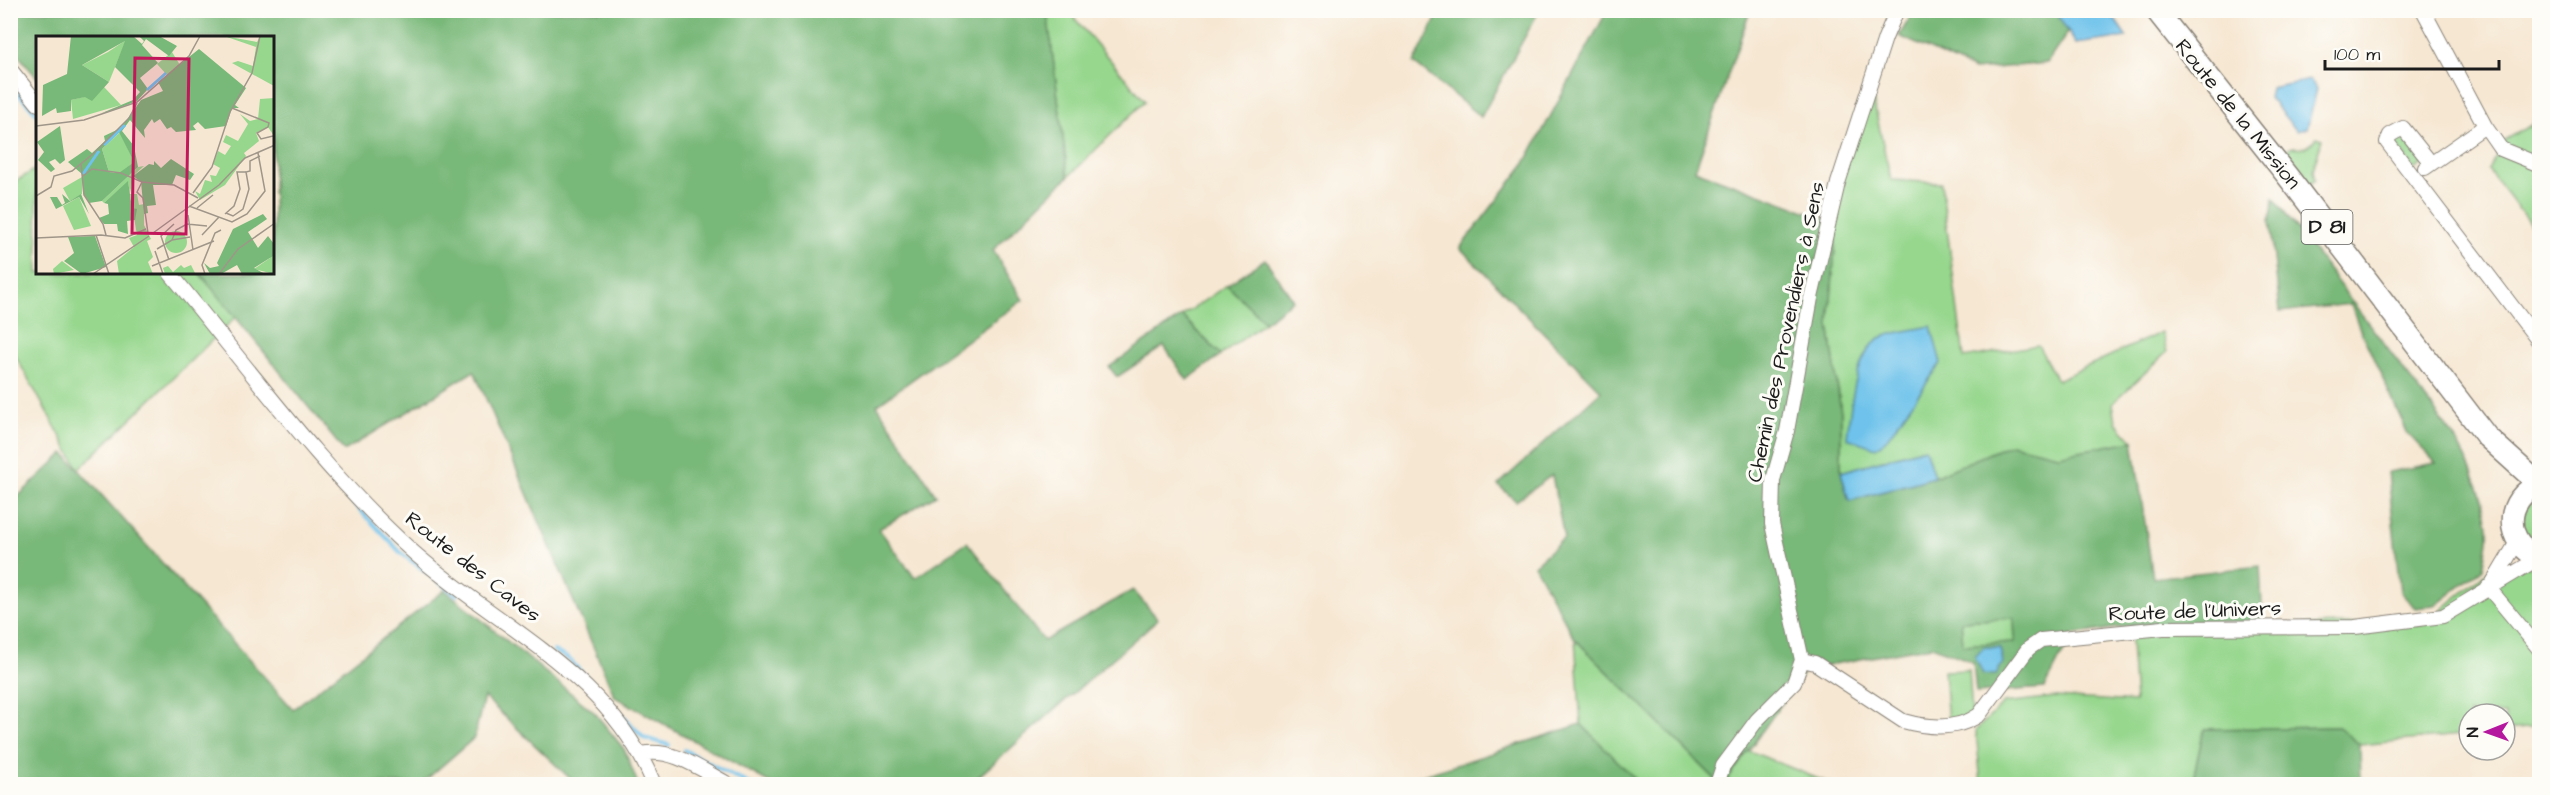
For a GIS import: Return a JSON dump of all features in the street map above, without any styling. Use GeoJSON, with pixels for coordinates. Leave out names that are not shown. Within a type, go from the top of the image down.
{"type":"FeatureCollection","features":[{"type":"Feature","properties":{"kind":"main road","name":"Route de la Mission"},"geometry":{"type":"LineString","coordinates":[[2159,14],[2289,178],[2487,437]]}},
{"type":"Feature","properties":{"kind":"main road","name":"D 81"},"geometry":{"type":"LineString","coordinates":[[2487,437],[2539,484]]}},
{"type":"Feature","properties":{"kind":"main road","name":"D 81"},"geometry":{"type":"LineString","coordinates":[[2487,437],[2517,500]]}},
{"type":"Feature","properties":{"kind":"main road"},"geometry":{"type":"LineString","coordinates":[[2539,484],[2523,493],[2517,500],[2511,521],[2517,542],[2530,554],[2539,558]]}},
{"type":"Feature","properties":{"kind":"street","name":"Chemin des Provendiers à Sens"},"geometry":{"type":"LineString","coordinates":[[1802,660],[1772,524],[1773,480],[1787,431],[1811,298],[1838,183],[1885,38],[1897,10]]}},
{"type":"Feature","properties":{"kind":"street"},"geometry":{"type":"LineString","coordinates":[[2423,10],[2485,126],[2501,149],[2540,165]]}},
{"type":"Feature","properties":{"kind":"street"},"geometry":{"type":"LineString","coordinates":[[10,69],[36,102]]}},
{"type":"Feature","properties":{"kind":"street"},"geometry":{"type":"LineString","coordinates":[[2414,176],[2485,126]]}},
{"type":"Feature","properties":{"kind":"street"},"geometry":{"type":"LineString","coordinates":[[2431,163],[2403,128],[2390,135],[2387,142],[2540,344]]}},
{"type":"Feature","properties":{"kind":"street","name":"Route des Caves"},"geometry":{"type":"LineString","coordinates":[[171,274],[340,480],[413,551],[563,664],[621,725],[641,754],[654,784]]}},
{"type":"Feature","properties":{"kind":"street","name":"Route de l'Univers"},"geometry":{"type":"LineString","coordinates":[[2490,586],[2517,542]]}},
{"type":"Feature","properties":{"kind":"street","name":"Route de l'Univers"},"geometry":{"type":"LineString","coordinates":[[1802,660],[1815,663],[1904,721],[1919,725],[1948,726],[1970,722],[1979,716],[2028,649],[2041,640],[2163,628],[2311,629],[2413,621],[2444,616],[2539,558]]}},
{"type":"Feature","properties":{"kind":"street"},"geometry":{"type":"LineString","coordinates":[[2490,586],[2540,650]]}},
{"type":"Feature","properties":{"kind":"street"},"geometry":{"type":"LineString","coordinates":[[1717,784],[1723,766],[1757,720],[1794,683],[1802,660]]}},
{"type":"Feature","properties":{"kind":"street"},"geometry":{"type":"LineString","coordinates":[[641,754],[656,751],[671,753],[729,784]]}},
{"type":"Feature","properties":{"kind":"green space"},"geometry":{"type":"Polygon","coordinates":[[[10,11],[1047,11],[1068,177],[993,250],[1023,300],[877,405],[936,495],[879,529],[915,578],[967,542],[1044,641],[1133,590],[1158,619],[970,784],[772,784],[615,697],[474,371],[344,451],[201,274],[274,274],[274,36],[36,36],[36,77],[11,46],[10,11]]]}},
{"type":"Feature","properties":{"kind":"green space"},"geometry":{"type":"Polygon","coordinates":[[[1047,11],[1074,11],[1071,14],[1145,101],[1068,177],[1047,11]]]}},
{"type":"Feature","properties":{"kind":"green space"},"geometry":{"type":"Polygon","coordinates":[[[1440,11],[1539,11],[1481,117],[1414,63],[1440,11]]]}},
{"type":"Feature","properties":{"kind":"green space"},"geometry":{"type":"Polygon","coordinates":[[[1607,11],[1750,11],[1695,170],[1837,223],[1829,324],[1841,413],[1841,472],[1849,501],[1934,477],[2011,444],[2058,455],[2133,441],[2153,578],[2260,566],[2263,626],[2147,623],[2072,635],[2045,688],[1976,693],[1973,662],[1932,646],[1806,669],[1725,784],[1720,784],[1575,639],[1534,565],[1564,538],[1552,475],[1516,501],[1498,485],[1601,391],[1460,248],[1524,165],[1607,11]],[[2014,618],[1961,621],[1963,645],[2015,642],[2014,618]]]}},
{"type":"Feature","properties":{"kind":"green space"},"geometry":{"type":"Polygon","coordinates":[[[1914,11],[2071,11],[2077,19],[2047,63],[1974,70],[1899,36],[1914,11]]]}},
{"type":"Feature","properties":{"kind":"green space"},"geometry":{"type":"Polygon","coordinates":[[[1870,86],[1891,180],[1941,183],[1964,358],[2038,345],[2057,380],[2162,332],[2167,352],[2113,403],[2116,422],[2133,441],[2058,455],[2011,444],[1934,477],[1925,448],[1841,472],[1841,413],[1829,324],[1837,223],[1828,218],[1870,86]]]}},
{"type":"Feature","properties":{"kind":"green space"},"geometry":{"type":"Polygon","coordinates":[[[2539,109],[2539,235],[2488,170],[2505,140],[2532,125],[2539,109]]]}},
{"type":"Feature","properties":{"kind":"green space"},"geometry":{"type":"Polygon","coordinates":[[[2401,133],[2424,163],[2414,170],[2392,140],[2401,133]]]}},
{"type":"Feature","properties":{"kind":"green space"},"geometry":{"type":"Polygon","coordinates":[[[2317,137],[2322,139],[2313,170],[2315,180],[2310,184],[2285,152],[2290,147],[2309,146],[2317,137]]]}},
{"type":"Feature","properties":{"kind":"green space"},"geometry":{"type":"Polygon","coordinates":[[[36,169],[36,274],[200,274],[236,317],[79,469],[11,348],[10,185],[36,169]]]}},
{"type":"Feature","properties":{"kind":"green space"},"geometry":{"type":"Polygon","coordinates":[[[2274,198],[2452,434],[2477,485],[2488,528],[2488,544],[2483,568],[2435,606],[2415,608],[2400,592],[2388,472],[2436,463],[2408,434],[2359,327],[2351,304],[2280,312],[2270,221],[2274,198]]]}},
{"type":"Feature","properties":{"kind":"green space"},"geometry":{"type":"Polygon","coordinates":[[[1265,259],[1293,300],[1265,322],[1227,285],[1265,259]]]}},
{"type":"Feature","properties":{"kind":"green space"},"geometry":{"type":"Polygon","coordinates":[[[1227,285],[1265,322],[1221,355],[1182,316],[1227,285]]]}},
{"type":"Feature","properties":{"kind":"green space"},"geometry":{"type":"Polygon","coordinates":[[[1182,316],[1221,355],[1187,380],[1164,346],[1117,377],[1109,367],[1182,316]]]}},
{"type":"Feature","properties":{"kind":"green space"},"geometry":{"type":"Polygon","coordinates":[[[64,453],[293,709],[445,590],[595,713],[624,749],[638,784],[576,784],[484,697],[474,738],[421,784],[11,784],[11,503],[64,453]]]}},
{"type":"Feature","properties":{"kind":"green space"},"geometry":{"type":"Polygon","coordinates":[[[2539,497],[2539,547],[2527,536],[2523,522],[2526,508],[2539,497]]]}},
{"type":"Feature","properties":{"kind":"green space"},"geometry":{"type":"Polygon","coordinates":[[[2539,566],[2539,727],[2517,729],[2517,702],[2457,702],[2457,735],[2360,745],[2338,727],[2204,729],[2192,784],[1981,784],[1976,730],[2004,703],[2055,697],[2135,702],[2130,627],[2147,623],[2263,626],[2355,624],[2436,614],[2493,567],[2539,566]]]}},
{"type":"Feature","properties":{"kind":"green space"},"geometry":{"type":"Polygon","coordinates":[[[2014,618],[2015,642],[1963,645],[1961,621],[2014,618]]]}},
{"type":"Feature","properties":{"kind":"green space"},"geometry":{"type":"Polygon","coordinates":[[[1575,639],[1720,784],[1640,784],[1581,724],[1575,639]]]}},
{"type":"Feature","properties":{"kind":"green space"},"geometry":{"type":"Polygon","coordinates":[[[1969,670],[1972,716],[1948,723],[1944,671],[1969,670]]]}},
{"type":"Feature","properties":{"kind":"green space"},"geometry":{"type":"Polygon","coordinates":[[[1581,724],[1640,784],[1518,784],[1513,779],[1497,784],[1397,784],[1581,724]]]}},
{"type":"Feature","properties":{"kind":"green space"},"geometry":{"type":"Polygon","coordinates":[[[2339,727],[2360,745],[2361,784],[2192,784],[2204,729],[2339,727]]]}},
{"type":"Feature","properties":{"kind":"green space"},"geometry":{"type":"Polygon","coordinates":[[[1747,750],[1831,784],[1725,784],[1747,750]]]}},
{"type":"Feature","properties":{"kind":"water"},"geometry":{"type":"Polygon","coordinates":[[[2055,11],[2109,11],[2127,37],[2076,44],[2055,11]]]}},
{"type":"Feature","properties":{"kind":"water"},"geometry":{"type":"Polygon","coordinates":[[[2310,80],[2317,89],[2307,128],[2297,131],[2269,98],[2271,88],[2310,80]]]}},
{"type":"Feature","properties":{"kind":"water"},"geometry":{"type":"Polygon","coordinates":[[[1931,326],[1941,363],[1886,440],[1876,448],[1847,438],[1855,383],[1859,369],[1872,345],[1880,338],[1898,332],[1931,326]]]}},
{"type":"Feature","properties":{"kind":"water"},"geometry":{"type":"Polygon","coordinates":[[[1925,448],[1934,477],[1849,501],[1841,472],[1925,448]]]}},
{"type":"Feature","properties":{"kind":"water"},"geometry":{"type":"Polygon","coordinates":[[[1984,647],[2000,648],[2003,662],[1996,675],[1983,674],[1975,657],[1984,647]]]}},
{"type":"Feature","properties":{"kind":"waterway"},"geometry":{"type":"LineString","coordinates":[[10,84],[36,113]]}},
{"type":"Feature","properties":{"kind":"waterway"},"geometry":{"type":"LineString","coordinates":[[343,492],[401,553],[457,595]]}},
{"type":"Feature","properties":{"kind":"waterway"},"geometry":{"type":"LineString","coordinates":[[554,651],[569,659],[585,676]]}},
{"type":"Feature","properties":{"kind":"waterway"},"geometry":{"type":"LineString","coordinates":[[595,687],[644,738],[669,745]]}},
{"type":"Feature","properties":{"kind":"waterway"},"geometry":{"type":"LineString","coordinates":[[684,750],[749,784]]}}]}
